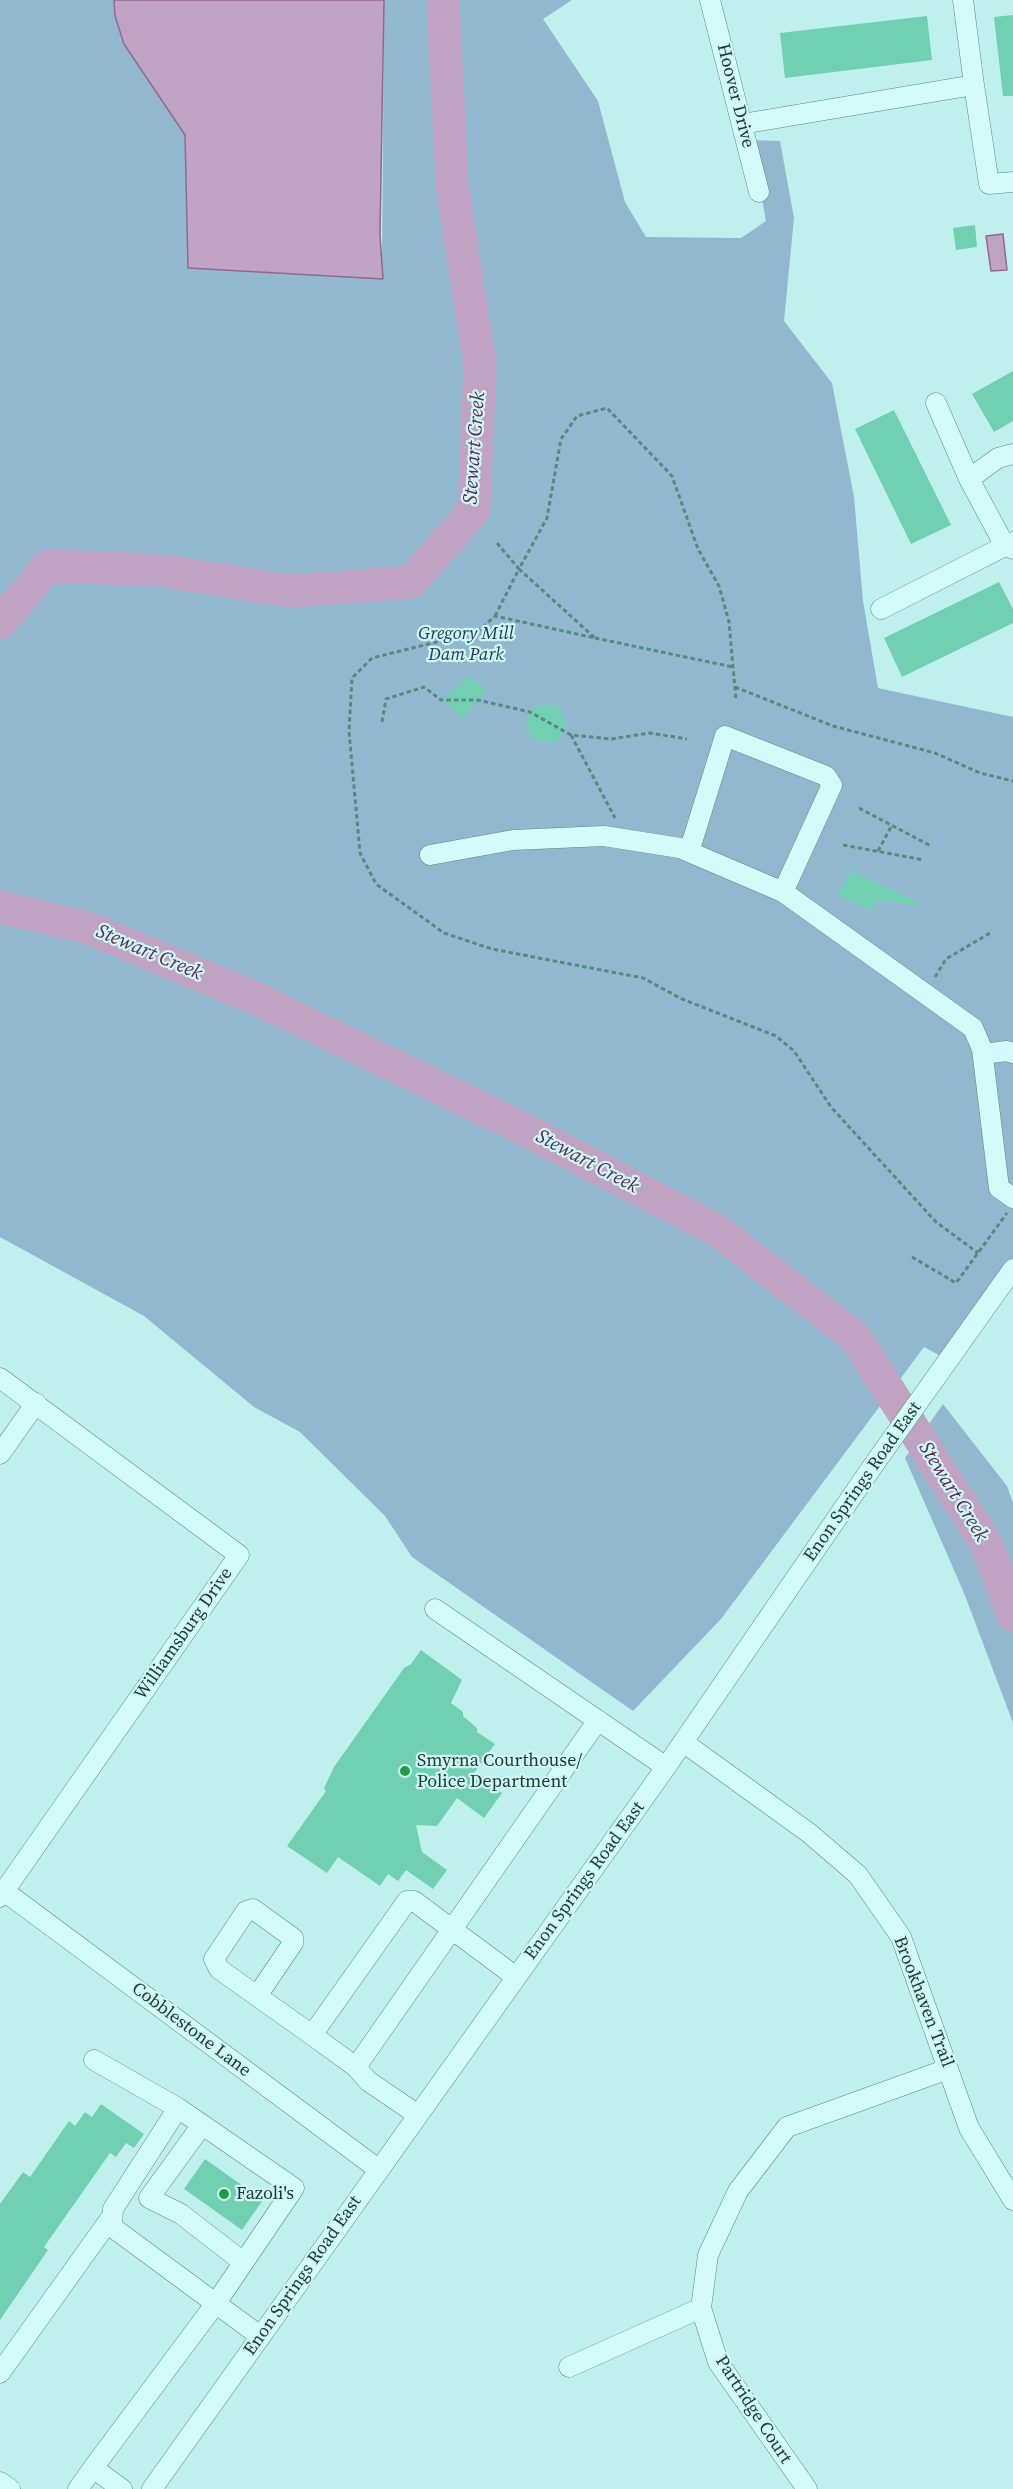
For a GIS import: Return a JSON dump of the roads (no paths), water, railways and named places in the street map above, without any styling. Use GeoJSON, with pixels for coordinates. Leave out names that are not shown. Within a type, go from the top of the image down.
{"type":"FeatureCollection","features":[{"type":"Feature","properties":{"kind":"street","name":"Hoover Drive"},"geometry":{"type":"LineString","coordinates":[[710,0],[759,192]]}},
{"type":"Feature","properties":{"kind":"street"},"geometry":{"type":"LineString","coordinates":[[963,0],[989,184],[1013,182]]}},
{"type":"Feature","properties":{"kind":"street"},"geometry":{"type":"LineString","coordinates":[[742,124],[974,85]]}},
{"type":"Feature","properties":{"kind":"street"},"geometry":{"type":"LineString","coordinates":[[881,609],[1010,546],[969,479],[936,403]]}},
{"type":"Feature","properties":{"kind":"street"},"geometry":{"type":"LineString","coordinates":[[969,479],[998,458],[1013,454]]}},
{"type":"Feature","properties":{"kind":"street"},"geometry":{"type":"LineString","coordinates":[[689,852],[725,736],[826,776],[832,785],[783,892]]}},
{"type":"Feature","properties":{"kind":"street"},"geometry":{"type":"LineString","coordinates":[[430,855],[513,840],[604,836],[680,848],[783,892],[973,1028],[983,1054],[999,1188],[1013,1198]]}},
{"type":"Feature","properties":{"kind":"street"},"geometry":{"type":"LineString","coordinates":[[983,1054],[1007,1051],[1013,1053]]}},
{"type":"Feature","properties":{"kind":"street","name":"Enon Springs Road East"},"geometry":{"type":"LineString","coordinates":[[152,2489],[666,1767],[870,1470],[1013,1269]]}},
{"type":"Feature","properties":{"kind":"street","name":"Williamsburg Drive"},"geometry":{"type":"LineString","coordinates":[[0,1378],[239,1555],[2,1894]]}},
{"type":"Feature","properties":{"kind":"street"},"geometry":{"type":"LineString","coordinates":[[0,1454],[36,1403]]}},
{"type":"Feature","properties":{"kind":"street"},"geometry":{"type":"LineString","coordinates":[[435,1609],[666,1767]]}},
{"type":"Feature","properties":{"kind":"street"},"geometry":{"type":"LineString","coordinates":[[356,2067],[598,1720]]}},
{"type":"Feature","properties":{"kind":"street","name":"Brookhaven Trail"},"geometry":{"type":"LineString","coordinates":[[683,1742],[809,1833],[858,1875],[901,1937],[969,2128],[1013,2200]]}},
{"type":"Feature","properties":{"kind":"street","name":"Cobblestone Lane"},"geometry":{"type":"LineString","coordinates":[[2,1894],[378,2169]]}},
{"type":"Feature","properties":{"kind":"street"},"geometry":{"type":"LineString","coordinates":[[312,2035],[407,1901],[414,1901],[516,1977]]}},
{"type":"Feature","properties":{"kind":"street"},"geometry":{"type":"LineString","coordinates":[[257,1996],[356,2067],[368,2081],[418,2115]]}},
{"type":"Feature","properties":{"kind":"street"},"geometry":{"type":"LineString","coordinates":[[78,2489],[216,2303],[294,2188],[178,2108],[94,2060]]}},
{"type":"Feature","properties":{"kind":"street","name":"Partridge Court"},"geometry":{"type":"LineString","coordinates":[[807,2489],[718,2362],[701,2308],[708,2255],[738,2191],[787,2127],[948,2069]]}},
{"type":"Feature","properties":{"kind":"street"},"geometry":{"type":"LineString","coordinates":[[0,2373],[110,2219],[112,2209],[178,2108]]}},
{"type":"Feature","properties":{"kind":"street"},"geometry":{"type":"LineString","coordinates":[[201,2125],[149,2198],[181,2214],[243,2262]]}},
{"type":"Feature","properties":{"kind":"street"},"geometry":{"type":"LineString","coordinates":[[110,2219],[112,2227],[260,2336]]}},
{"type":"Feature","properties":{"kind":"street"},"geometry":{"type":"LineString","coordinates":[[569,2367],[701,2308]]}},
{"type":"Feature","properties":{"kind":"street"},"geometry":{"type":"LineString","coordinates":[[93,2468],[122,2489]]}},
{"type":"Feature","properties":{"kind":"street"},"geometry":{"type":"LineString","coordinates":[[0,2482],[10,2489]]}},
{"type":"Feature","properties":{"kind":"waterway","name":"Stewart Creek"},"geometry":{"type":"LineString","coordinates":[[0,623],[48,566],[158,570],[290,591],[411,582],[474,510],[480,366],[452,184],[443,0]]}},
{"type":"Feature","properties":{"kind":"waterway","name":"Stewart Creek"},"geometry":{"type":"LineString","coordinates":[[0,907],[86,927],[253,997],[516,1125],[718,1231],[855,1337],[986,1543],[1013,1615]]}},
{"type":"Feature","properties":{"kind":"place","name":"Smyrna Courthouse/ Police Department"},"geometry":{"type":"Point","coordinates":[405,1771]}},
{"type":"Feature","properties":{"kind":"place","name":"Fazoli's"},"geometry":{"type":"Point","coordinates":[224,2194]}},
{"type":"Feature","properties":{"kind":"park label","name":"Gregory Mill Dam Park"},"geometry":{"type":"Point","coordinates":[466,644]}}]}
